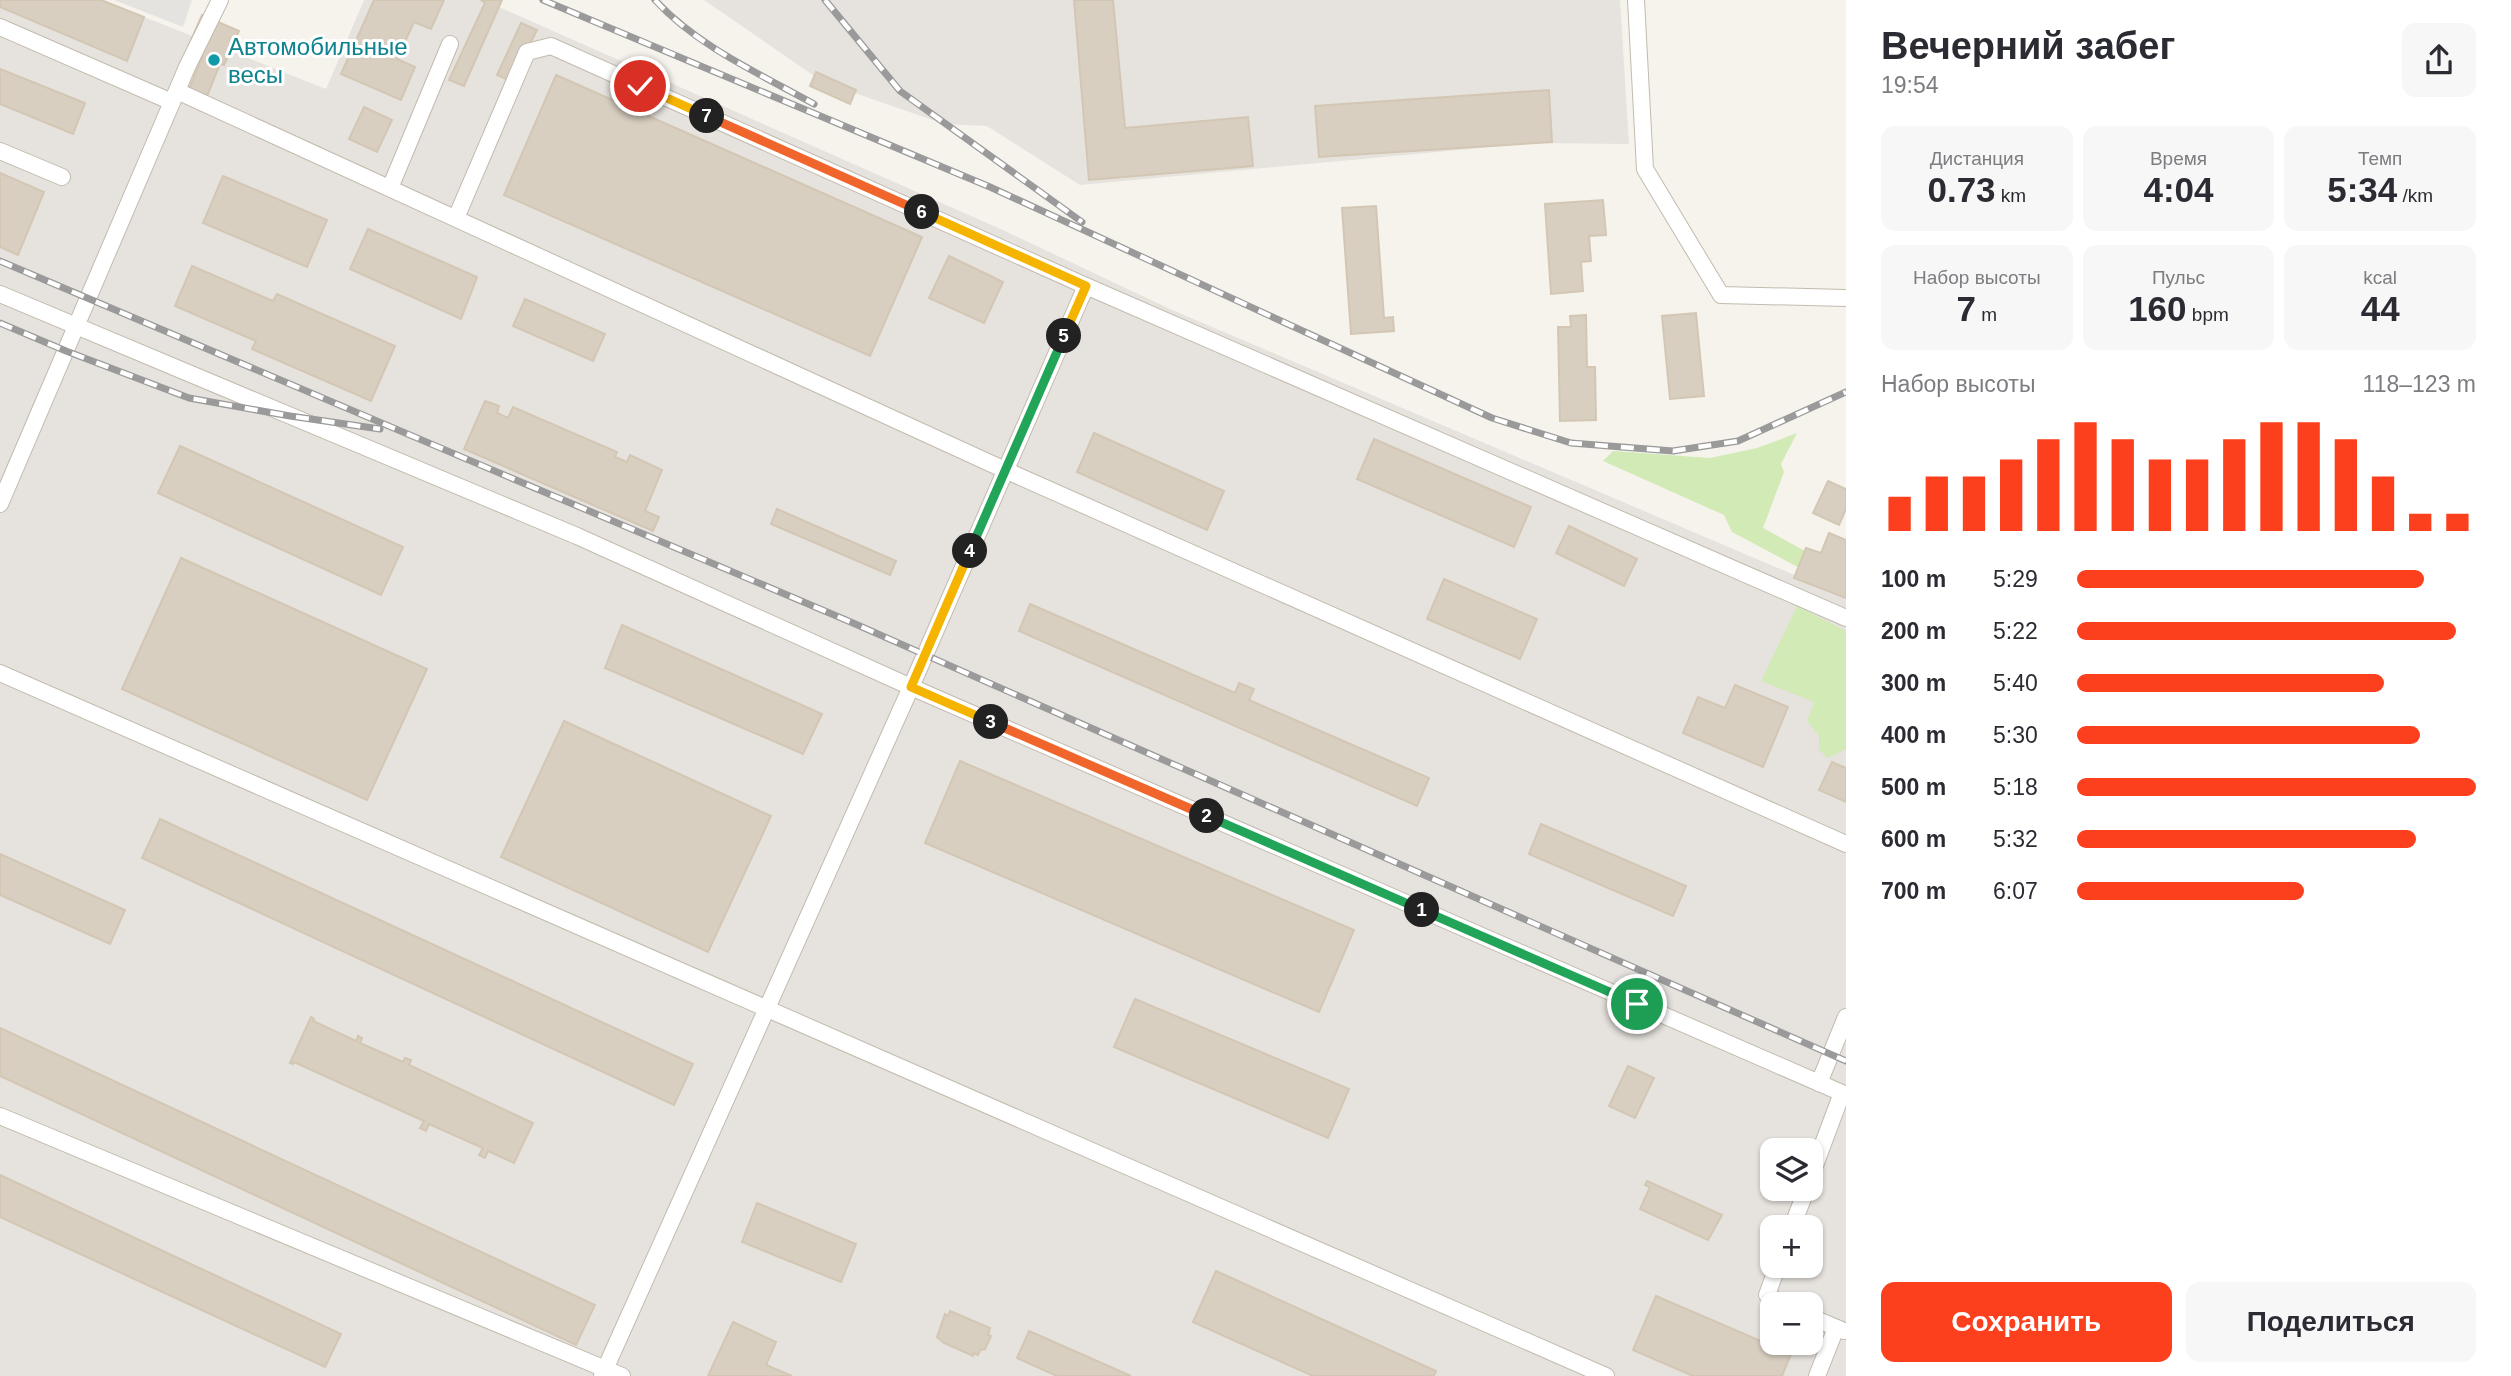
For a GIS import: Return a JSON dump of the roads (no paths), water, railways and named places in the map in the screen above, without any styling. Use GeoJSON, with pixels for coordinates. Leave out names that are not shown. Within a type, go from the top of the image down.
{"type":"FeatureCollection","features":[{"type":"Feature","properties":{"kind":"lane"},"geometry":{"type":"LineString","coordinates":[[0,504],[174,97],[220,0]]}},
{"type":"Feature","properties":{"kind":"lane"},"geometry":{"type":"LineString","coordinates":[[1636,0],[1645,169],[1721,295],[1846,298]]}},
{"type":"Feature","properties":{"kind":"lane"},"geometry":{"type":"LineString","coordinates":[[0,27],[390,188],[1005,470],[1846,844]]}},
{"type":"Feature","properties":{"kind":"lane"},"geometry":{"type":"LineString","coordinates":[[390,188],[450,44]]}},
{"type":"Feature","properties":{"kind":"lane"},"geometry":{"type":"LineString","coordinates":[[456,218],[527,52],[551,46],[1086,286],[1846,618]]}},
{"type":"Feature","properties":{"kind":"lane"},"geometry":{"type":"LineString","coordinates":[[0,151],[62,177]]}},
{"type":"Feature","properties":{"kind":"lane"},"geometry":{"type":"LineString","coordinates":[[604,1372],[911,687],[1086,286]]}},
{"type":"Feature","properties":{"kind":"lane"},"geometry":{"type":"LineString","coordinates":[[0,294],[577,536],[911,687],[1842,1093],[1823,1143]]}},
{"type":"Feature","properties":{"kind":"lane"},"geometry":{"type":"LineString","coordinates":[[0,673],[1606,1376]]}},
{"type":"Feature","properties":{"kind":"lane"},"geometry":{"type":"LineString","coordinates":[[1819,1083],[1846,1017]]}},
{"type":"Feature","properties":{"kind":"lane"},"geometry":{"type":"LineString","coordinates":[[0,1116],[604,1372],[622,1376]]}},
{"type":"Feature","properties":{"kind":"lane"},"geometry":{"type":"LineString","coordinates":[[1817,1376],[1841,1330],[1823,1322]]}},
{"type":"Feature","properties":{"kind":"railway"},"geometry":{"type":"LineString","coordinates":[[543,0],[990,187],[1492,418],[1571,443],[1673,451],[1738,441],[1846,392]]}},
{"type":"Feature","properties":{"kind":"railway"},"geometry":{"type":"LineString","coordinates":[[655,0],[710,45],[814,104]]}},
{"type":"Feature","properties":{"kind":"railway"},"geometry":{"type":"LineString","coordinates":[[825,0],[900,91],[1082,222]]}},
{"type":"Feature","properties":{"kind":"railway"},"geometry":{"type":"LineString","coordinates":[[0,261],[853,623],[1846,1061]]}},
{"type":"Feature","properties":{"kind":"railway"},"geometry":{"type":"LineString","coordinates":[[0,323],[189,398],[380,429]]}},
{"type":"Feature","properties":{"kind":"place","name":"Автомобильные весы"},"geometry":{"type":"Point","coordinates":[214,60]}}]}
